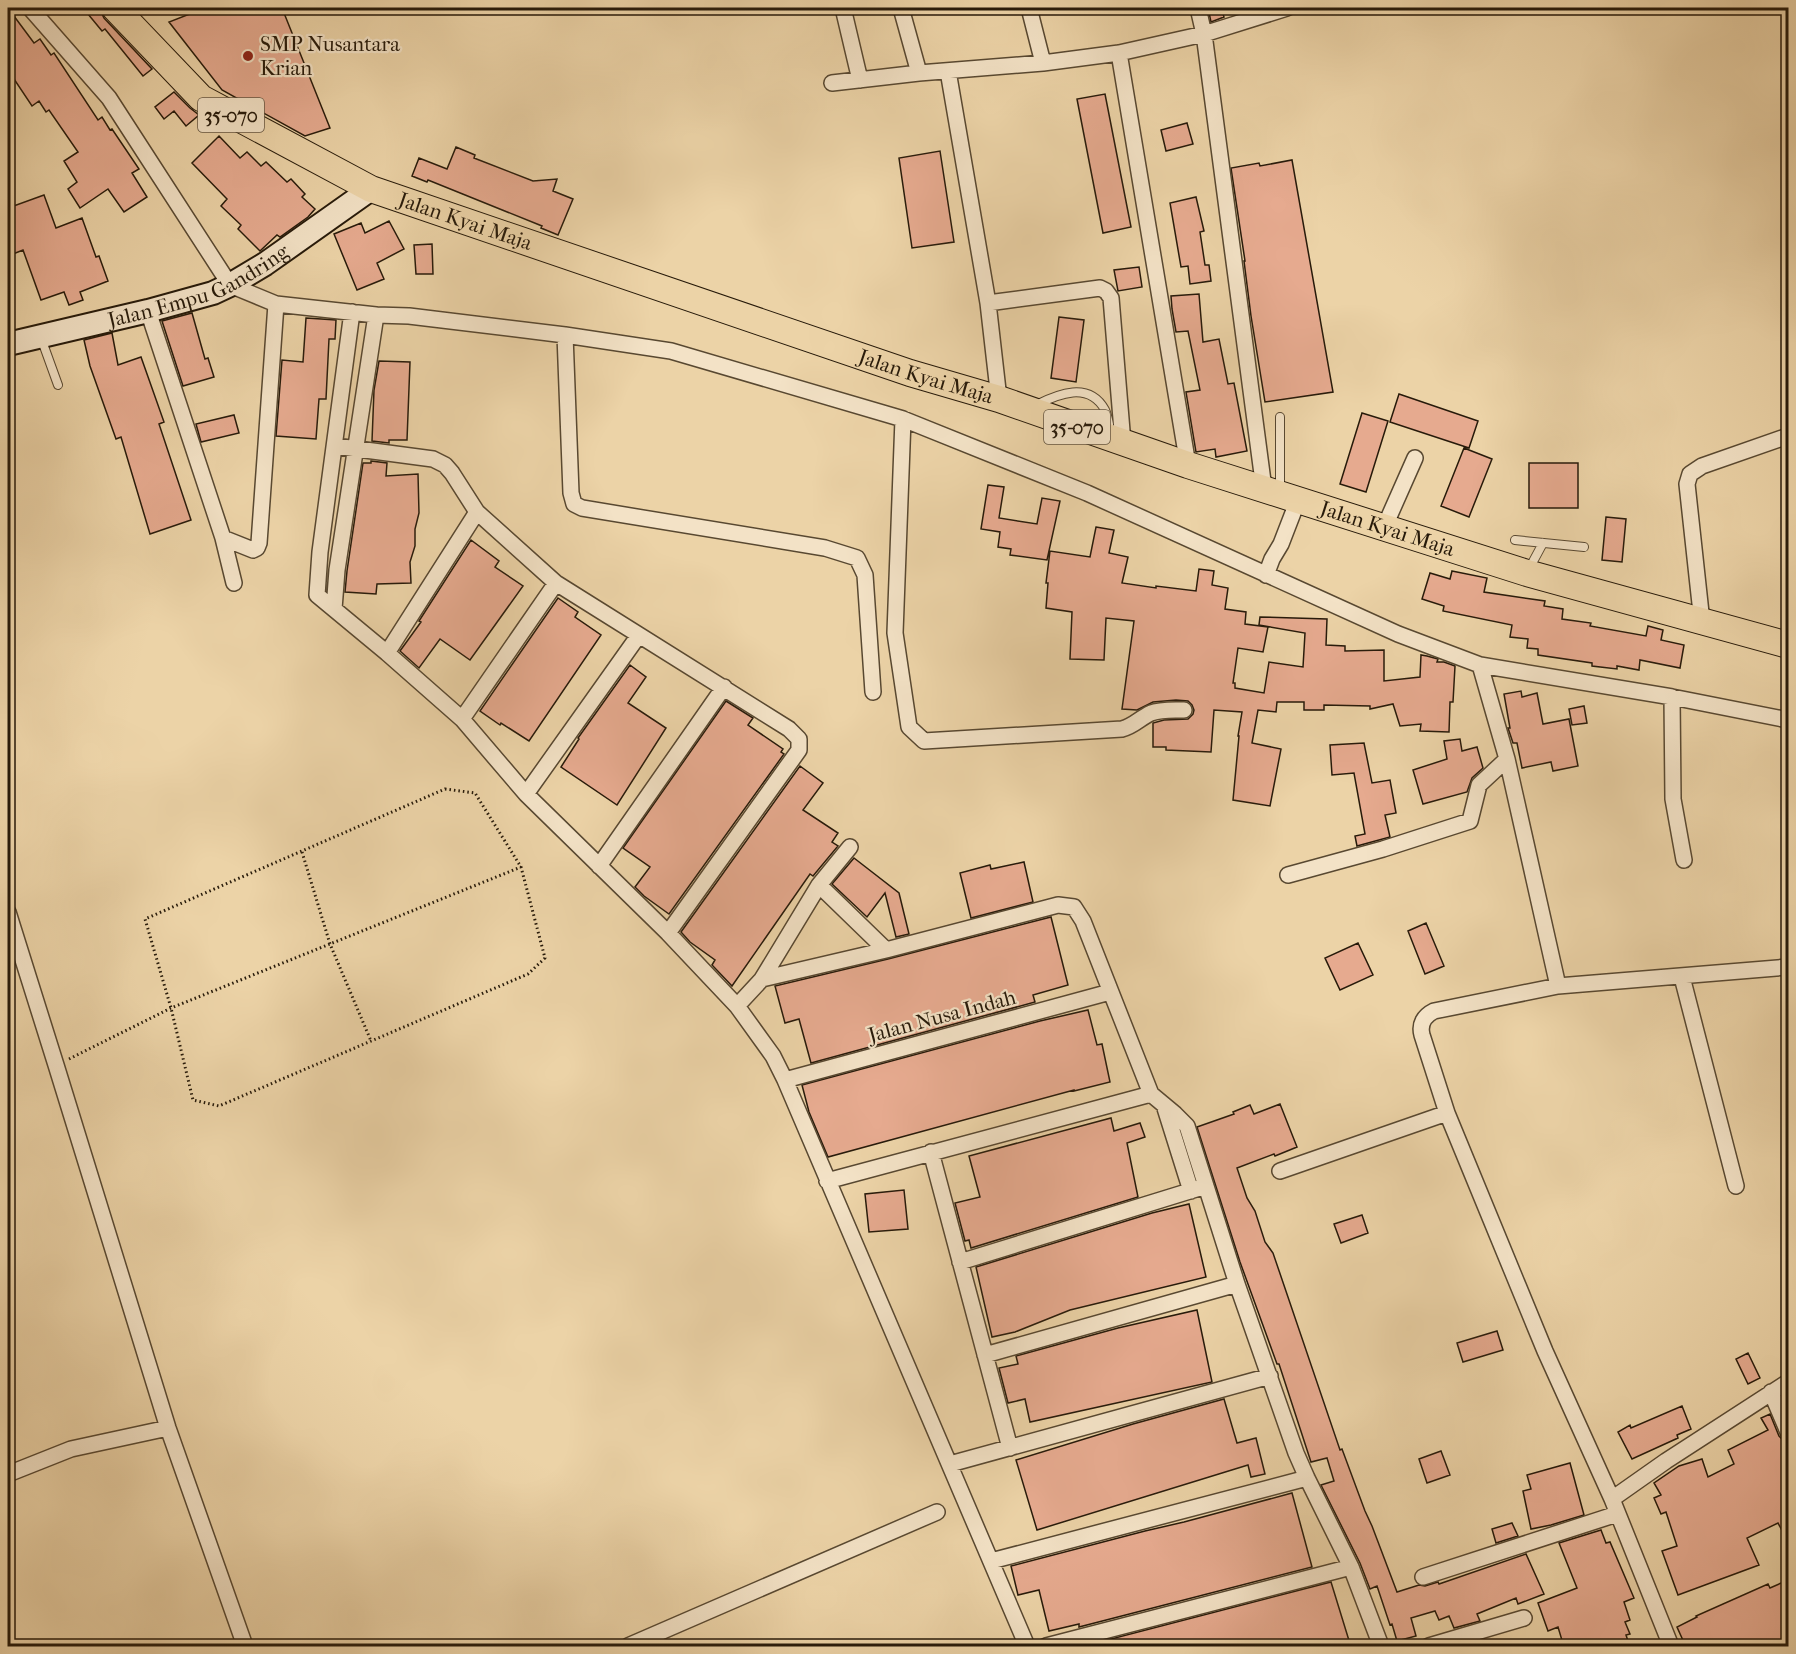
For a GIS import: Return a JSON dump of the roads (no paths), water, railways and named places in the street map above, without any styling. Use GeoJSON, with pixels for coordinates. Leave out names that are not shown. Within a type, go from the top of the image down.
{"type":"FeatureCollection","features":[{"type":"Feature","properties":{"kind":"main road","name":"Jalan Kyai Maja"},"geometry":{"type":"LineString","coordinates":[[115,8],[201,98],[371,189],[910,374],[999,399],[1188,465],[1527,573],[1788,645]]}},
{"type":"Feature","properties":{"kind":"main road","name":"Jalan Empu Gandring"},"geometry":{"type":"LineString","coordinates":[[8,344],[148,311],[213,292],[265,264],[371,189]]}},
{"type":"Feature","properties":{"kind":"street"},"geometry":{"type":"LineString","coordinates":[[30,8],[109,98],[236,281],[276,304],[376,315],[409,316],[565,335],[671,351],[903,419],[1087,493],[1398,634],[1480,665],[1672,697],[1788,720]]}},
{"type":"Feature","properties":{"kind":"street"},"geometry":{"type":"LineString","coordinates":[[843,8],[860,80]]}},
{"type":"Feature","properties":{"kind":"street"},"geometry":{"type":"LineString","coordinates":[[901,8],[919,73]]}},
{"type":"Feature","properties":{"kind":"street"},"geometry":{"type":"LineString","coordinates":[[1029,8],[1043,63]]}},
{"type":"Feature","properties":{"kind":"street"},"geometry":{"type":"LineString","coordinates":[[1198,8],[1281,494],[1281,544],[1266,574]]}},
{"type":"Feature","properties":{"kind":"street"},"geometry":{"type":"LineString","coordinates":[[832,83],[1043,63],[1119,53],[1204,34],[1287,8]]}},
{"type":"Feature","properties":{"kind":"street"},"geometry":{"type":"LineString","coordinates":[[1119,53],[1188,465]]}},
{"type":"Feature","properties":{"kind":"street"},"geometry":{"type":"LineString","coordinates":[[948,71],[988,303],[999,399]]}},
{"type":"Feature","properties":{"kind":"street"},"geometry":{"type":"LineString","coordinates":[[988,303],[1100,288],[1106,291],[1111,298],[1118,442]]}},
{"type":"Feature","properties":{"kind":"street"},"geometry":{"type":"LineString","coordinates":[[223,538],[253,550],[260,543],[276,304]]}},
{"type":"Feature","properties":{"kind":"street"},"geometry":{"type":"LineString","coordinates":[[148,311],[223,538],[234,583]]}},
{"type":"Feature","properties":{"kind":"street"},"geometry":{"type":"LineString","coordinates":[[352,312],[320,552],[317,595],[462,719],[526,794],[668,933],[737,1006],[773,1056],[1027,1647]]}},
{"type":"Feature","properties":{"kind":"street"},"geometry":{"type":"LineString","coordinates":[[334,609],[337,570],[376,315]]}},
{"type":"Feature","properties":{"kind":"street"},"geometry":{"type":"LineString","coordinates":[[565,335],[570,494],[574,504],[582,508],[825,548],[857,558],[865,575],[873,692]]}},
{"type":"Feature","properties":{"kind":"street"},"geometry":{"type":"LineString","coordinates":[[903,419],[895,633],[909,727],[924,741],[1128,727],[1158,711],[1185,710]]}},
{"type":"Feature","properties":{"kind":"street"},"geometry":{"type":"LineString","coordinates":[[1702,622],[1687,484],[1690,474],[1702,466],[1788,436]]}},
{"type":"Feature","properties":{"kind":"street"},"geometry":{"type":"LineString","coordinates":[[335,446],[433,459],[444,465],[477,512],[556,584],[724,687],[789,729],[799,739],[799,750],[668,933]]}},
{"type":"Feature","properties":{"kind":"street"},"geometry":{"type":"LineString","coordinates":[[1384,528],[1415,458]]}},
{"type":"Feature","properties":{"kind":"street"},"geometry":{"type":"LineString","coordinates":[[387,653],[477,512]]}},
{"type":"Feature","properties":{"kind":"street"},"geometry":{"type":"LineString","coordinates":[[462,719],[556,584]]}},
{"type":"Feature","properties":{"kind":"street"},"geometry":{"type":"LineString","coordinates":[[526,794],[639,635]]}},
{"type":"Feature","properties":{"kind":"street"},"geometry":{"type":"LineString","coordinates":[[1480,665],[1507,759],[1558,986]]}},
{"type":"Feature","properties":{"kind":"street"},"geometry":{"type":"LineString","coordinates":[[599,866],[724,687]]}},
{"type":"Feature","properties":{"kind":"street"},"geometry":{"type":"LineString","coordinates":[[1672,697],[1673,799],[1684,860]]}},
{"type":"Feature","properties":{"kind":"street"},"geometry":{"type":"LineString","coordinates":[[1288,875],[1383,849],[1472,820],[1479,785],[1507,759]]}},
{"type":"Feature","properties":{"kind":"street"},"geometry":{"type":"LineString","coordinates":[[737,1006],[762,979],[819,885],[850,847]]}},
{"type":"Feature","properties":{"kind":"street"},"geometry":{"type":"LineString","coordinates":[[819,885],[886,950]]}},
{"type":"Feature","properties":{"kind":"street"},"geometry":{"type":"LineString","coordinates":[[762,979],[886,950],[1058,905],[1074,907],[1083,921],[1151,1094],[1187,1125],[1237,1284],[1296,1453],[1351,1567],[1382,1647]]}},
{"type":"Feature","properties":{"kind":"street"},"geometry":{"type":"LineString","coordinates":[[8,912],[168,1428],[245,1647]]}},
{"type":"Feature","properties":{"kind":"street"},"geometry":{"type":"LineString","coordinates":[[1671,1647],[1615,1507],[1545,1351],[1447,1113],[1421,1030],[1422,1022],[1434,1011],[1558,986],[1788,967]]}},
{"type":"Feature","properties":{"kind":"street"},"geometry":{"type":"LineString","coordinates":[[1682,977],[1736,1186]]}},
{"type":"Feature","properties":{"kind":"street","name":"Jalan Nusa Indah"},"geometry":{"type":"LineString","coordinates":[[785,1080],[1110,992]]}},
{"type":"Feature","properties":{"kind":"street"},"geometry":{"type":"LineString","coordinates":[[827,1181],[1151,1094]]}},
{"type":"Feature","properties":{"kind":"street"},"geometry":{"type":"LineString","coordinates":[[1164,1105],[1191,1191]]}},
{"type":"Feature","properties":{"kind":"street"},"geometry":{"type":"LineString","coordinates":[[1280,1170],[1447,1113]]}},
{"type":"Feature","properties":{"kind":"street"},"geometry":{"type":"LineString","coordinates":[[931,1152],[1010,1448]]}},
{"type":"Feature","properties":{"kind":"street"},"geometry":{"type":"LineString","coordinates":[[960,1262],[1206,1186]]}},
{"type":"Feature","properties":{"kind":"street"},"geometry":{"type":"LineString","coordinates":[[985,1355],[1237,1284]]}},
{"type":"Feature","properties":{"kind":"street"},"geometry":{"type":"LineString","coordinates":[[950,1464],[1270,1376]]}},
{"type":"Feature","properties":{"kind":"street"},"geometry":{"type":"LineString","coordinates":[[1423,1577],[1615,1507],[1666,1461],[1788,1382]]}},
{"type":"Feature","properties":{"kind":"street"},"geometry":{"type":"LineString","coordinates":[[1771,1392],[1788,1432]]}},
{"type":"Feature","properties":{"kind":"street"},"geometry":{"type":"LineString","coordinates":[[8,1474],[71,1449],[168,1428]]}},
{"type":"Feature","properties":{"kind":"street"},"geometry":{"type":"LineString","coordinates":[[991,1561],[1307,1478]]}},
{"type":"Feature","properties":{"kind":"street"},"geometry":{"type":"LineString","coordinates":[[628,1647],[937,1512]]}},
{"type":"Feature","properties":{"kind":"street"},"geometry":{"type":"LineString","coordinates":[[1046,1647],[1351,1567]]}},
{"type":"Feature","properties":{"kind":"street"},"geometry":{"type":"LineString","coordinates":[[1429,1647],[1524,1618]]}},
{"type":"Feature","properties":{"kind":"lane"},"geometry":{"type":"LineString","coordinates":[[41,336],[58,385]]}},
{"type":"Feature","properties":{"kind":"lane"},"geometry":{"type":"LineString","coordinates":[[1026,409],[1057,394],[1072,392],[1089,395],[1098,400],[1105,410],[1118,442]]}},
{"type":"Feature","properties":{"kind":"lane"},"geometry":{"type":"LineString","coordinates":[[1280,417],[1281,494]]}},
{"type":"Feature","properties":{"kind":"lane"},"geometry":{"type":"LineString","coordinates":[[1515,540],[1584,547]]}},
{"type":"Feature","properties":{"kind":"lane"},"geometry":{"type":"LineString","coordinates":[[1527,573],[1543,543]]}},
{"type":"Feature","properties":{"kind":"place","name":"SMP Nusantara Krian"},"geometry":{"type":"Point","coordinates":[248,56]}}]}
